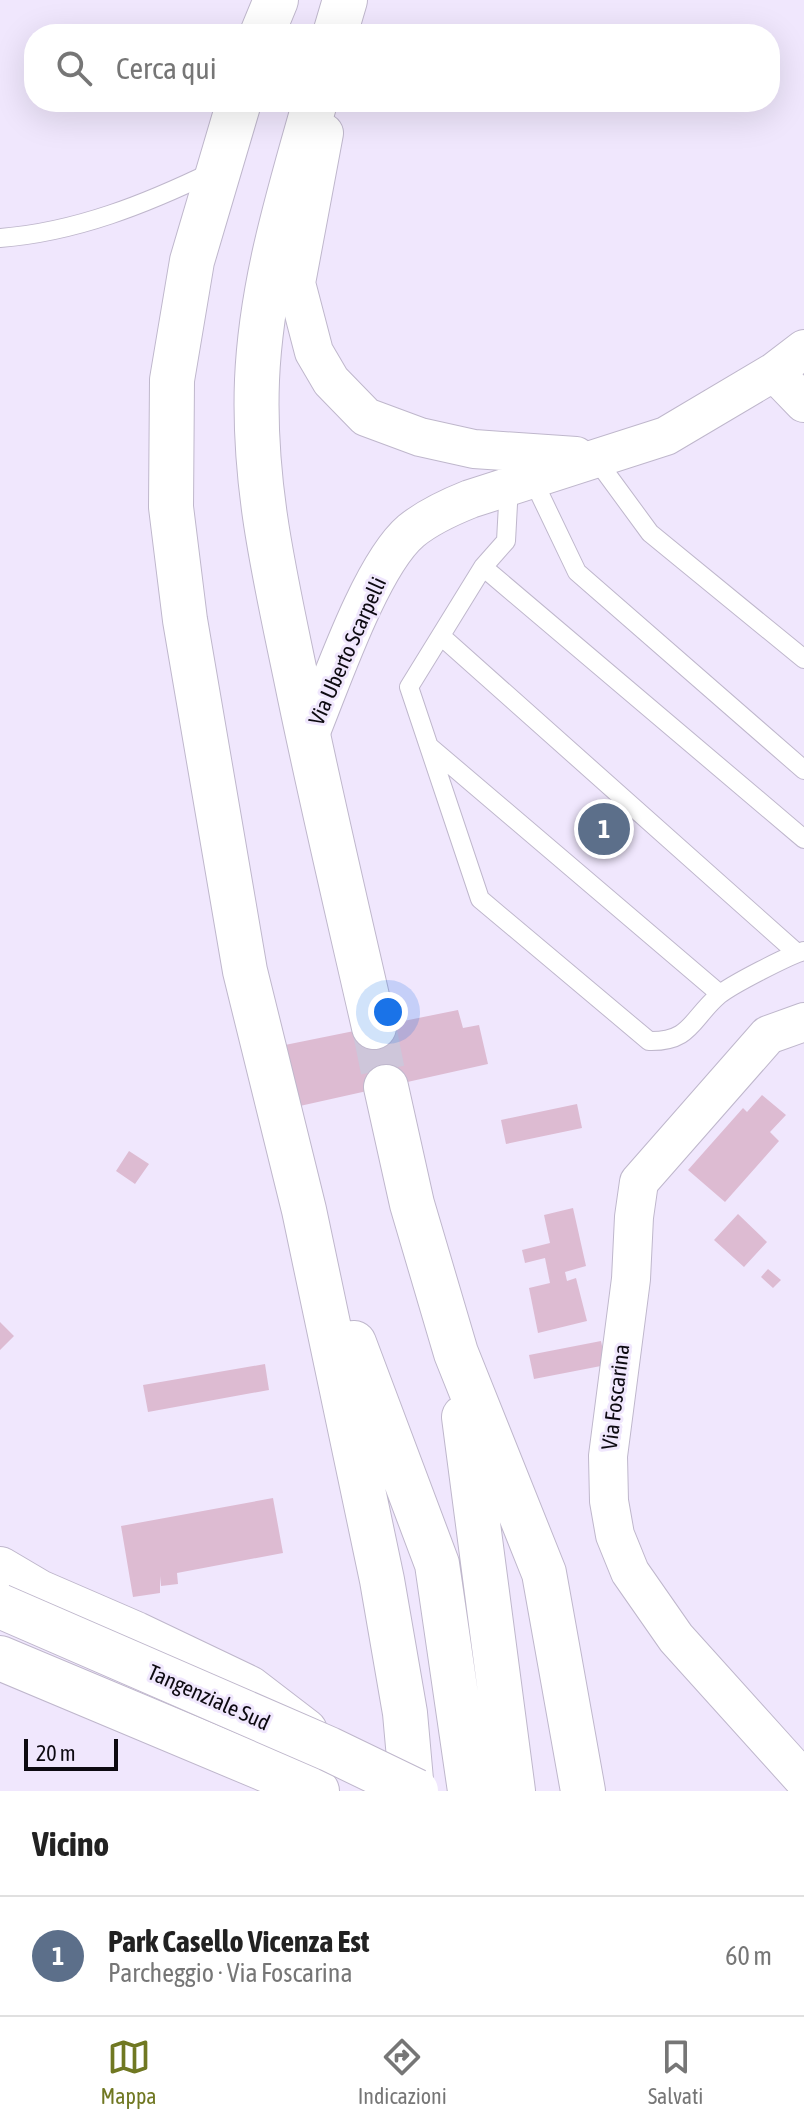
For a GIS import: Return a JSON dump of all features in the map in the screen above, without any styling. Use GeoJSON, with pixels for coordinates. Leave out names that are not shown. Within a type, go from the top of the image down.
{"type":"FeatureCollection","features":[{"type":"Feature","properties":{"kind":"highway"},"geometry":{"type":"LineString","coordinates":[[261,24],[263,0]]}},
{"type":"Feature","properties":{"kind":"highway"},"geometry":{"type":"LineString","coordinates":[[265,24],[276,0]]}},
{"type":"Feature","properties":{"kind":"highway"},"geometry":{"type":"LineString","coordinates":[[339,24],[347,0]]}},
{"type":"Feature","properties":{"kind":"highway"},"geometry":{"type":"LineString","coordinates":[[236,112],[192,261],[172,380],[171,507],[185,620],[245,971],[304,1210],[384,1594],[405,1713],[414,1791]]}},
{"type":"Feature","properties":{"kind":"highway"},"geometry":{"type":"LineString","coordinates":[[312,112],[268,279],[258,365],[259,489],[308,739],[374,1027]]}},
{"type":"Feature","properties":{"kind":"highway"},"geometry":{"type":"LineString","coordinates":[[386,1087],[412,1204],[456,1353],[544,1573],[583,1791]]}},
{"type":"Feature","properties":{"kind":"highway"},"geometry":{"type":"LineString","coordinates":[[304,1210],[437,1564],[470,1791]]}},
{"type":"Feature","properties":{"kind":"highway"},"geometry":{"type":"LineString","coordinates":[[456,1353],[513,1791]]}},
{"type":"Feature","properties":{"kind":"highway"},"geometry":{"type":"LineString","coordinates":[[0,1569],[39,1592],[249,1688],[329,1749]]}},
{"type":"Feature","properties":{"kind":"highway","name":"Tangenziale Sud"},"geometry":{"type":"LineString","coordinates":[[0,1606],[329,1749],[414,1791]]}},
{"type":"Feature","properties":{"kind":"highway","name":"Tangenziale Sud"},"geometry":{"type":"LineString","coordinates":[[0,1658],[317,1791]]}},
{"type":"Feature","properties":{"kind":"street"},"geometry":{"type":"LineString","coordinates":[[344,24],[347,0]]}},
{"type":"Feature","properties":{"kind":"street","name":"Via Uberto Scarpelli"},"geometry":{"type":"LineString","coordinates":[[328,112],[296,283],[314,352],[331,381],[366,417],[420,437],[474,449],[595,458]]}},
{"type":"Feature","properties":{"kind":"street","name":"Via Uberto Scarpelli"},"geometry":{"type":"LineString","coordinates":[[308,739],[382,569],[410,532],[444,510],[666,436],[774,372],[804,349]]}},
{"type":"Feature","properties":{"kind":"street"},"geometry":{"type":"LineString","coordinates":[[774,372],[804,403]]}},
{"type":"Feature","properties":{"kind":"street","name":"Via Foscarina"},"geometry":{"type":"LineString","coordinates":[[804,1022],[768,1035],[639,1182],[631,1279],[608,1456],[609,1501],[615,1535],[630,1572],[676,1638],[804,1780]]}},
{"type":"Feature","properties":{"kind":"lane"},"geometry":{"type":"LineString","coordinates":[[0,238],[86,223],[157,199],[217,170]]}},
{"type":"Feature","properties":{"kind":"lane"},"geometry":{"type":"LineString","coordinates":[[595,458],[650,533],[804,659]]}},
{"type":"Feature","properties":{"kind":"lane"},"geometry":{"type":"LineString","coordinates":[[441,636],[801,952],[720,994],[684,1035],[666,1042],[649,1041],[480,899],[409,687],[483,567],[506,541],[508,504],[518,483]]}},
{"type":"Feature","properties":{"kind":"lane"},"geometry":{"type":"LineString","coordinates":[[518,483],[577,572],[804,770]]}},
{"type":"Feature","properties":{"kind":"lane"},"geometry":{"type":"LineString","coordinates":[[483,567],[804,839]]}},
{"type":"Feature","properties":{"kind":"lane"},"geometry":{"type":"LineString","coordinates":[[429,746],[720,994]]}},
{"type":"Feature","properties":{"kind":"building"},"geometry":{"type":"Polygon","coordinates":[[[458,1010],[463,1028],[479,1025],[488,1064],[264,1114],[250,1052],[458,1010]]]}},
{"type":"Feature","properties":{"kind":"building"},"geometry":{"type":"Polygon","coordinates":[[[762,1095],[786,1115],[770,1132],[779,1141],[725,1202],[688,1170],[743,1108],[747,1112],[762,1095]]]}},
{"type":"Feature","properties":{"kind":"building"},"geometry":{"type":"Polygon","coordinates":[[[577,1104],[582,1128],[506,1144],[501,1120],[577,1104]]]}},
{"type":"Feature","properties":{"kind":"building"},"geometry":{"type":"Polygon","coordinates":[[[129,1151],[149,1164],[135,1184],[116,1171],[129,1151]]]}},
{"type":"Feature","properties":{"kind":"building"},"geometry":{"type":"Polygon","coordinates":[[[573,1208],[586,1266],[565,1272],[567,1281],[576,1278],[587,1321],[538,1333],[529,1288],[550,1283],[545,1258],[525,1263],[522,1250],[550,1243],[544,1215],[573,1208]]]}},
{"type":"Feature","properties":{"kind":"building"},"geometry":{"type":"Polygon","coordinates":[[[738,1214],[767,1242],[744,1267],[714,1240],[738,1214]]]}},
{"type":"Feature","properties":{"kind":"building"},"geometry":{"type":"Polygon","coordinates":[[[768,1269],[781,1280],[773,1288],[761,1277],[768,1269]]]}},
{"type":"Feature","properties":{"kind":"building"},"geometry":{"type":"Polygon","coordinates":[[[0,1322],[14,1336],[0,1350],[0,1322]]]}},
{"type":"Feature","properties":{"kind":"building"},"geometry":{"type":"Polygon","coordinates":[[[601,1341],[606,1365],[534,1379],[529,1355],[601,1341]]]}},
{"type":"Feature","properties":{"kind":"building"},"geometry":{"type":"Polygon","coordinates":[[[265,1364],[269,1390],[148,1412],[143,1385],[265,1364]]]}},
{"type":"Feature","properties":{"kind":"building"},"geometry":{"type":"Polygon","coordinates":[[[273,1498],[283,1553],[177,1573],[178,1584],[161,1586],[160,1576],[160,1593],[133,1597],[121,1526],[273,1498]]]}},
{"type":"Feature","properties":{"kind":"tunnel"},"geometry":{"type":"LineString","coordinates":[[374,1027],[386,1087]]}},
{"type":"Feature","properties":{"kind":"place","name":"Park Casello Vicenza Est"},"geometry":{"type":"Point","coordinates":[604,829]}}]}
